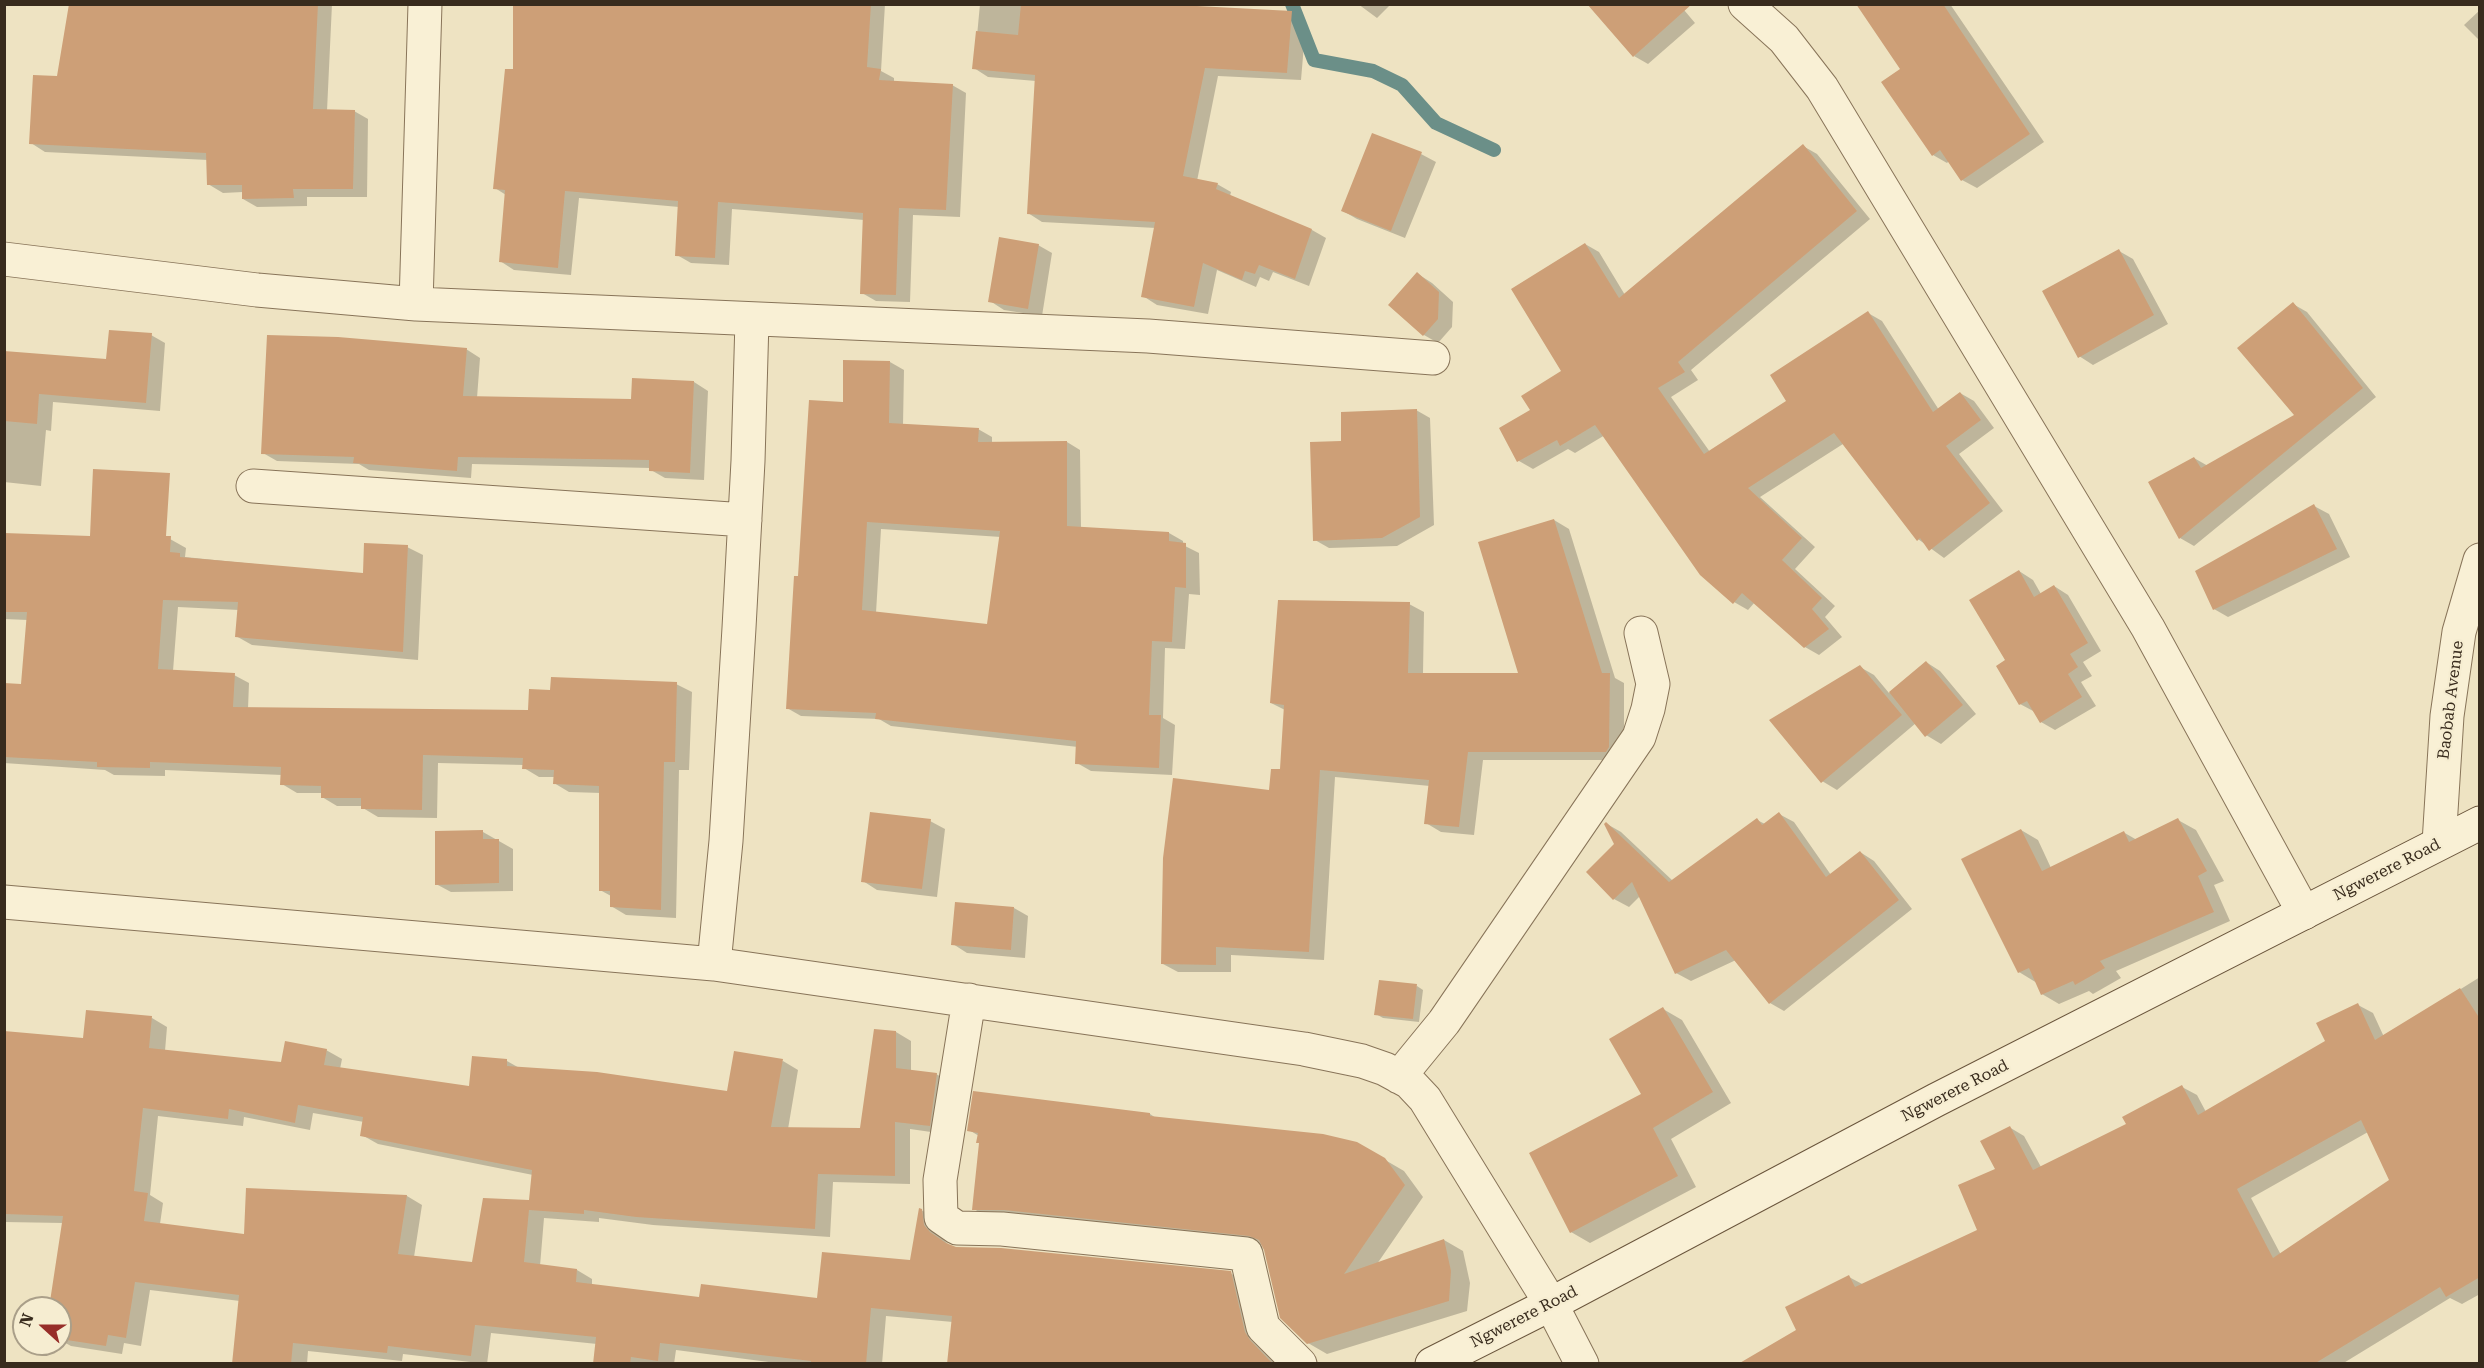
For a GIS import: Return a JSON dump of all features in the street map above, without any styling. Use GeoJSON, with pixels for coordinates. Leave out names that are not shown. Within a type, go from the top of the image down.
{"type":"FeatureCollection","features":[{"type":"Feature","properties":{"kind":"street"},"geometry":{"type":"LineString","coordinates":[[416,304],[425,4]]}},
{"type":"Feature","properties":{"kind":"street"},"geometry":{"type":"LineString","coordinates":[[1745,4],[1784,39],[1822,88],[2148,628],[2304,913]]}},
{"type":"Feature","properties":{"kind":"street"},"geometry":{"type":"LineString","coordinates":[[4,259],[257,291],[416,304],[1148,336],[1433,358]]}},
{"type":"Feature","properties":{"kind":"street"},"geometry":{"type":"LineString","coordinates":[[714,964],[726,841],[745,520],[753,320]]}},
{"type":"Feature","properties":{"kind":"street"},"geometry":{"type":"LineString","coordinates":[[253,486],[745,520]]}},
{"type":"Feature","properties":{"kind":"street","name":"Baobab Avenue"},"geometry":{"type":"LineString","coordinates":[[2439,843],[2447,716],[2457,642],[2480,560]]}},
{"type":"Feature","properties":{"kind":"street"},"geometry":{"type":"LineString","coordinates":[[1399,1077],[1444,1022],[1639,737],[1653,684],[1641,633]]}},
{"type":"Feature","properties":{"kind":"street","name":"Ngwerere Road"},"geometry":{"type":"LineString","coordinates":[[1432,1364],[1551,1304],[1936,1100],[2480,823]]}},
{"type":"Feature","properties":{"kind":"street"},"geometry":{"type":"LineString","coordinates":[[4,902],[714,964],[1334,1054],[1386,1069],[1409,1082],[1425,1099],[1551,1304],[1582,1364]]}},
{"type":"Feature","properties":{"kind":"street"},"geometry":{"type":"LineString","coordinates":[[969,1000],[940,1180],[941,1218],[957,1228],[1002,1229],[1246,1254],[1263,1328],[1300,1364]]}},
{"type":"Feature","properties":{"kind":"building"},"geometry":{"type":"Polygon","coordinates":[[[69,4],[318,4],[313,109],[355,110],[353,189],[293,189],[294,198],[242,199],[242,185],[207,185],[206,153],[29,144],[33,75],[57,76],[69,4]]]}},
{"type":"Feature","properties":{"kind":"building"},"geometry":{"type":"Polygon","coordinates":[[[513,4],[871,4],[867,67],[881,69],[879,80],[953,84],[946,210],[899,208],[896,295],[860,294],[863,213],[718,202],[715,258],[675,256],[678,201],[565,191],[558,268],[499,262],[505,190],[493,189],[505,69],[513,69],[513,4]]]}},
{"type":"Feature","properties":{"kind":"building"},"geometry":{"type":"Polygon","coordinates":[[[1021,4],[1159,4],[1292,11],[1287,73],[1205,68],[1183,176],[1218,183],[1216,189],[1312,229],[1295,279],[1259,265],[1255,274],[1245,271],[1242,280],[1203,263],[1194,307],[1141,297],[1155,222],[1027,214],[1035,75],[972,69],[976,31],[1018,35],[1021,4]]]}},
{"type":"Feature","properties":{"kind":"building"},"geometry":{"type":"Polygon","coordinates":[[[1587,4],[1692,4],[1633,57],[1587,4]]]}},
{"type":"Feature","properties":{"kind":"building"},"geometry":{"type":"Polygon","coordinates":[[[1856,4],[1943,4],[2030,134],[1961,181],[1940,150],[1932,156],[1881,82],[1900,69],[1856,4]]]}},
{"type":"Feature","properties":{"kind":"building"},"geometry":{"type":"Polygon","coordinates":[[[1372,133],[1422,152],[1391,231],[1341,211],[1372,133]]]}},
{"type":"Feature","properties":{"kind":"building"},"geometry":{"type":"Polygon","coordinates":[[[1803,144],[1857,211],[1678,362],[1685,372],[1658,388],[1704,454],[1786,401],[1770,375],[1868,311],[1933,412],[1960,392],[1981,420],[1946,446],[1990,503],[1929,551],[1920,538],[1917,541],[1834,433],[1748,488],[1802,538],[1782,560],[1822,598],[1812,609],[1829,629],[1804,648],[1742,593],[1733,604],[1700,575],[1595,425],[1560,446],[1557,440],[1517,462],[1499,428],[1530,410],[1521,396],[1561,371],[1511,289],[1585,243],[1619,298],[1803,144]]]}},
{"type":"Feature","properties":{"kind":"building"},"geometry":{"type":"Polygon","coordinates":[[[999,237],[1039,244],[1028,309],[988,302],[999,237]]]}},
{"type":"Feature","properties":{"kind":"building"},"geometry":{"type":"Polygon","coordinates":[[[2119,249],[2154,315],[2078,358],[2042,291],[2119,249]]]}},
{"type":"Feature","properties":{"kind":"building"},"geometry":{"type":"Polygon","coordinates":[[[1417,272],[1439,292],[1438,319],[1423,336],[1388,305],[1417,272]]]}},
{"type":"Feature","properties":{"kind":"building"},"geometry":{"type":"Polygon","coordinates":[[[2293,302],[2363,388],[2179,539],[2148,482],[2194,457],[2201,468],[2294,415],[2237,348],[2293,302]]]}},
{"type":"Feature","properties":{"kind":"building"},"geometry":{"type":"Polygon","coordinates":[[[109,330],[152,333],[146,403],[39,394],[37,424],[4,421],[4,351],[106,359],[109,330]]]}},
{"type":"Feature","properties":{"kind":"building"},"geometry":{"type":"Polygon","coordinates":[[[267,335],[338,337],[467,348],[463,396],[631,399],[632,378],[694,381],[690,473],[649,471],[649,460],[458,457],[457,471],[353,463],[354,457],[261,454],[267,335]]]}},
{"type":"Feature","properties":{"kind":"building"},"geometry":{"type":"Polygon","coordinates":[[[843,360],[890,361],[889,423],[979,428],[978,442],[1067,441],[1067,526],[1169,532],[1169,541],[1186,543],[1186,588],[1175,587],[1172,642],[1152,641],[1149,715],[1161,715],[1159,768],[1075,764],[1076,741],[875,719],[876,713],[786,709],[794,576],[798,576],[809,400],[843,402],[843,360]],[[867,522],[862,610],[987,624],[1000,531],[867,522]]]}},
{"type":"Feature","properties":{"kind":"building"},"geometry":{"type":"Polygon","coordinates":[[[1417,409],[1420,517],[1382,538],[1313,541],[1310,442],[1341,441],[1341,412],[1417,409]]]}},
{"type":"Feature","properties":{"kind":"building"},"geometry":{"type":"Polygon","coordinates":[[[93,469],[170,473],[166,536],[171,536],[170,552],[180,553],[180,557],[363,573],[364,543],[408,545],[403,652],[235,637],[238,602],[163,600],[158,669],[235,673],[233,707],[528,710],[529,689],[550,690],[551,677],[677,682],[675,762],[664,762],[661,910],[610,907],[610,891],[599,891],[599,786],[553,784],[554,770],[522,769],[523,758],[423,755],[422,810],[361,809],[361,798],[321,798],[321,786],[280,785],[281,767],[150,762],[150,768],[97,767],[97,762],[4,757],[4,683],[21,684],[27,612],[4,612],[4,533],[90,536],[93,469]]]}},
{"type":"Feature","properties":{"kind":"building"},"geometry":{"type":"Polygon","coordinates":[[[2314,504],[2337,549],[2213,610],[2195,571],[2314,504]]]}},
{"type":"Feature","properties":{"kind":"building"},"geometry":{"type":"Polygon","coordinates":[[[1554,519],[1602,673],[1610,673],[1609,747],[1606,752],[1468,752],[1459,827],[1424,824],[1429,780],[1320,770],[1309,952],[1216,947],[1216,965],[1161,964],[1163,858],[1173,778],[1269,790],[1271,769],[1280,769],[1284,705],[1270,703],[1278,600],[1410,602],[1408,673],[1518,673],[1478,542],[1554,519]]]}},
{"type":"Feature","properties":{"kind":"building"},"geometry":{"type":"Polygon","coordinates":[[[2019,570],[2034,597],[2054,585],[2088,643],[2070,654],[2078,667],[2068,674],[2082,697],[2040,723],[2027,701],[2019,705],[1996,666],[2005,660],[1969,600],[2019,570]]]}},
{"type":"Feature","properties":{"kind":"building"},"geometry":{"type":"Polygon","coordinates":[[[1926,661],[1963,705],[1925,737],[1889,692],[1926,661]]]}},
{"type":"Feature","properties":{"kind":"building"},"geometry":{"type":"Polygon","coordinates":[[[1860,665],[1902,715],[1821,783],[1769,720],[1860,665]]]}},
{"type":"Feature","properties":{"kind":"building"},"geometry":{"type":"Polygon","coordinates":[[[870,812],[931,819],[922,889],[861,882],[870,812]]]}},
{"type":"Feature","properties":{"kind":"building"},"geometry":{"type":"Polygon","coordinates":[[[1779,812],[1826,877],[1860,851],[1899,900],[1769,1004],[1726,950],[1675,974],[1632,882],[1613,900],[1586,872],[1614,844],[1604,824],[1606,822],[1669,882],[1757,818],[1762,825],[1779,812]]]}},
{"type":"Feature","properties":{"kind":"building"},"geometry":{"type":"Polygon","coordinates":[[[2178,818],[2207,871],[2198,876],[2214,912],[2100,961],[2105,968],[2075,985],[2073,981],[2041,995],[2029,968],[2018,973],[1961,859],[2021,829],[2042,871],[2124,831],[2129,842],[2178,818]]]}},
{"type":"Feature","properties":{"kind":"building"},"geometry":{"type":"Polygon","coordinates":[[[483,830],[483,839],[499,839],[499,883],[435,885],[435,831],[483,830]]]}},
{"type":"Feature","properties":{"kind":"building"},"geometry":{"type":"Polygon","coordinates":[[[955,902],[1014,907],[1011,950],[951,945],[955,902]]]}},
{"type":"Feature","properties":{"kind":"building"},"geometry":{"type":"Polygon","coordinates":[[[1379,980],[1417,984],[1413,1019],[1374,1015],[1379,980]]]}},
{"type":"Feature","properties":{"kind":"building"},"geometry":{"type":"Polygon","coordinates":[[[2460,988],[2480,1019],[2480,1277],[2446,1297],[2440,1287],[2314,1364],[1738,1364],[1796,1330],[1785,1307],[1849,1275],[1855,1287],[1977,1230],[1958,1185],[1995,1169],[1980,1141],[2010,1126],[2033,1170],[2126,1124],[2122,1117],[2182,1085],[2198,1115],[2325,1041],[2316,1023],[2358,1003],[2375,1040],[2460,988]],[[2361,1120],[2237,1189],[2273,1258],[2389,1180],[2361,1120]]]}},
{"type":"Feature","properties":{"kind":"building"},"geometry":{"type":"Polygon","coordinates":[[[1663,1007],[1713,1092],[1653,1128],[1678,1176],[1570,1233],[1529,1153],[1641,1094],[1609,1039],[1663,1007]]]}},
{"type":"Feature","properties":{"kind":"building"},"geometry":{"type":"Polygon","coordinates":[[[86,1010],[152,1016],[149,1048],[281,1062],[285,1041],[327,1049],[324,1065],[469,1086],[472,1056],[507,1059],[507,1066],[597,1072],[727,1091],[734,1051],[783,1059],[771,1127],[860,1128],[874,1029],[896,1031],[896,1068],[937,1073],[930,1126],[895,1122],[895,1176],[818,1174],[815,1229],[636,1217],[584,1210],[584,1214],[529,1210],[524,1262],[577,1269],[576,1282],[699,1297],[701,1284],[817,1298],[822,1252],[910,1260],[919,1208],[922,1209],[924,1225],[930,1232],[956,1247],[1001,1248],[1231,1271],[1245,1332],[1273,1364],[947,1364],[952,1316],[871,1308],[866,1364],[811,1364],[811,1361],[660,1343],[658,1361],[631,1357],[630,1364],[593,1364],[596,1337],[475,1325],[471,1356],[388,1346],[387,1353],[293,1343],[291,1364],[232,1364],[239,1295],[135,1282],[126,1338],[108,1335],[106,1346],[72,1341],[72,1296],[51,1296],[63,1216],[4,1214],[4,1031],[83,1038],[86,1010]],[[298,1105],[295,1123],[229,1109],[228,1119],[143,1108],[134,1191],[148,1193],[144,1221],[244,1234],[246,1188],[407,1195],[398,1254],[472,1262],[483,1198],[529,1200],[532,1170],[360,1136],[363,1117],[298,1105]]]}},
{"type":"Feature","properties":{"kind":"building"},"geometry":{"type":"Polygon","coordinates":[[[973,1091],[1150,1113],[1150,1116],[1323,1134],[1357,1142],[1385,1158],[1405,1185],[1344,1274],[1444,1239],[1451,1271],[1449,1301],[1307,1344],[1280,1318],[1264,1250],[1259,1240],[1249,1236],[1004,1210],[972,1210],[979,1143],[976,1143],[978,1133],[967,1131],[973,1091]]]}},
{"type":"Feature","properties":{"kind":"waterway"},"geometry":{"type":"LineString","coordinates":[[1292,4],[1314,60],[1373,71],[1402,85],[1436,123],[1494,150]]}}]}
